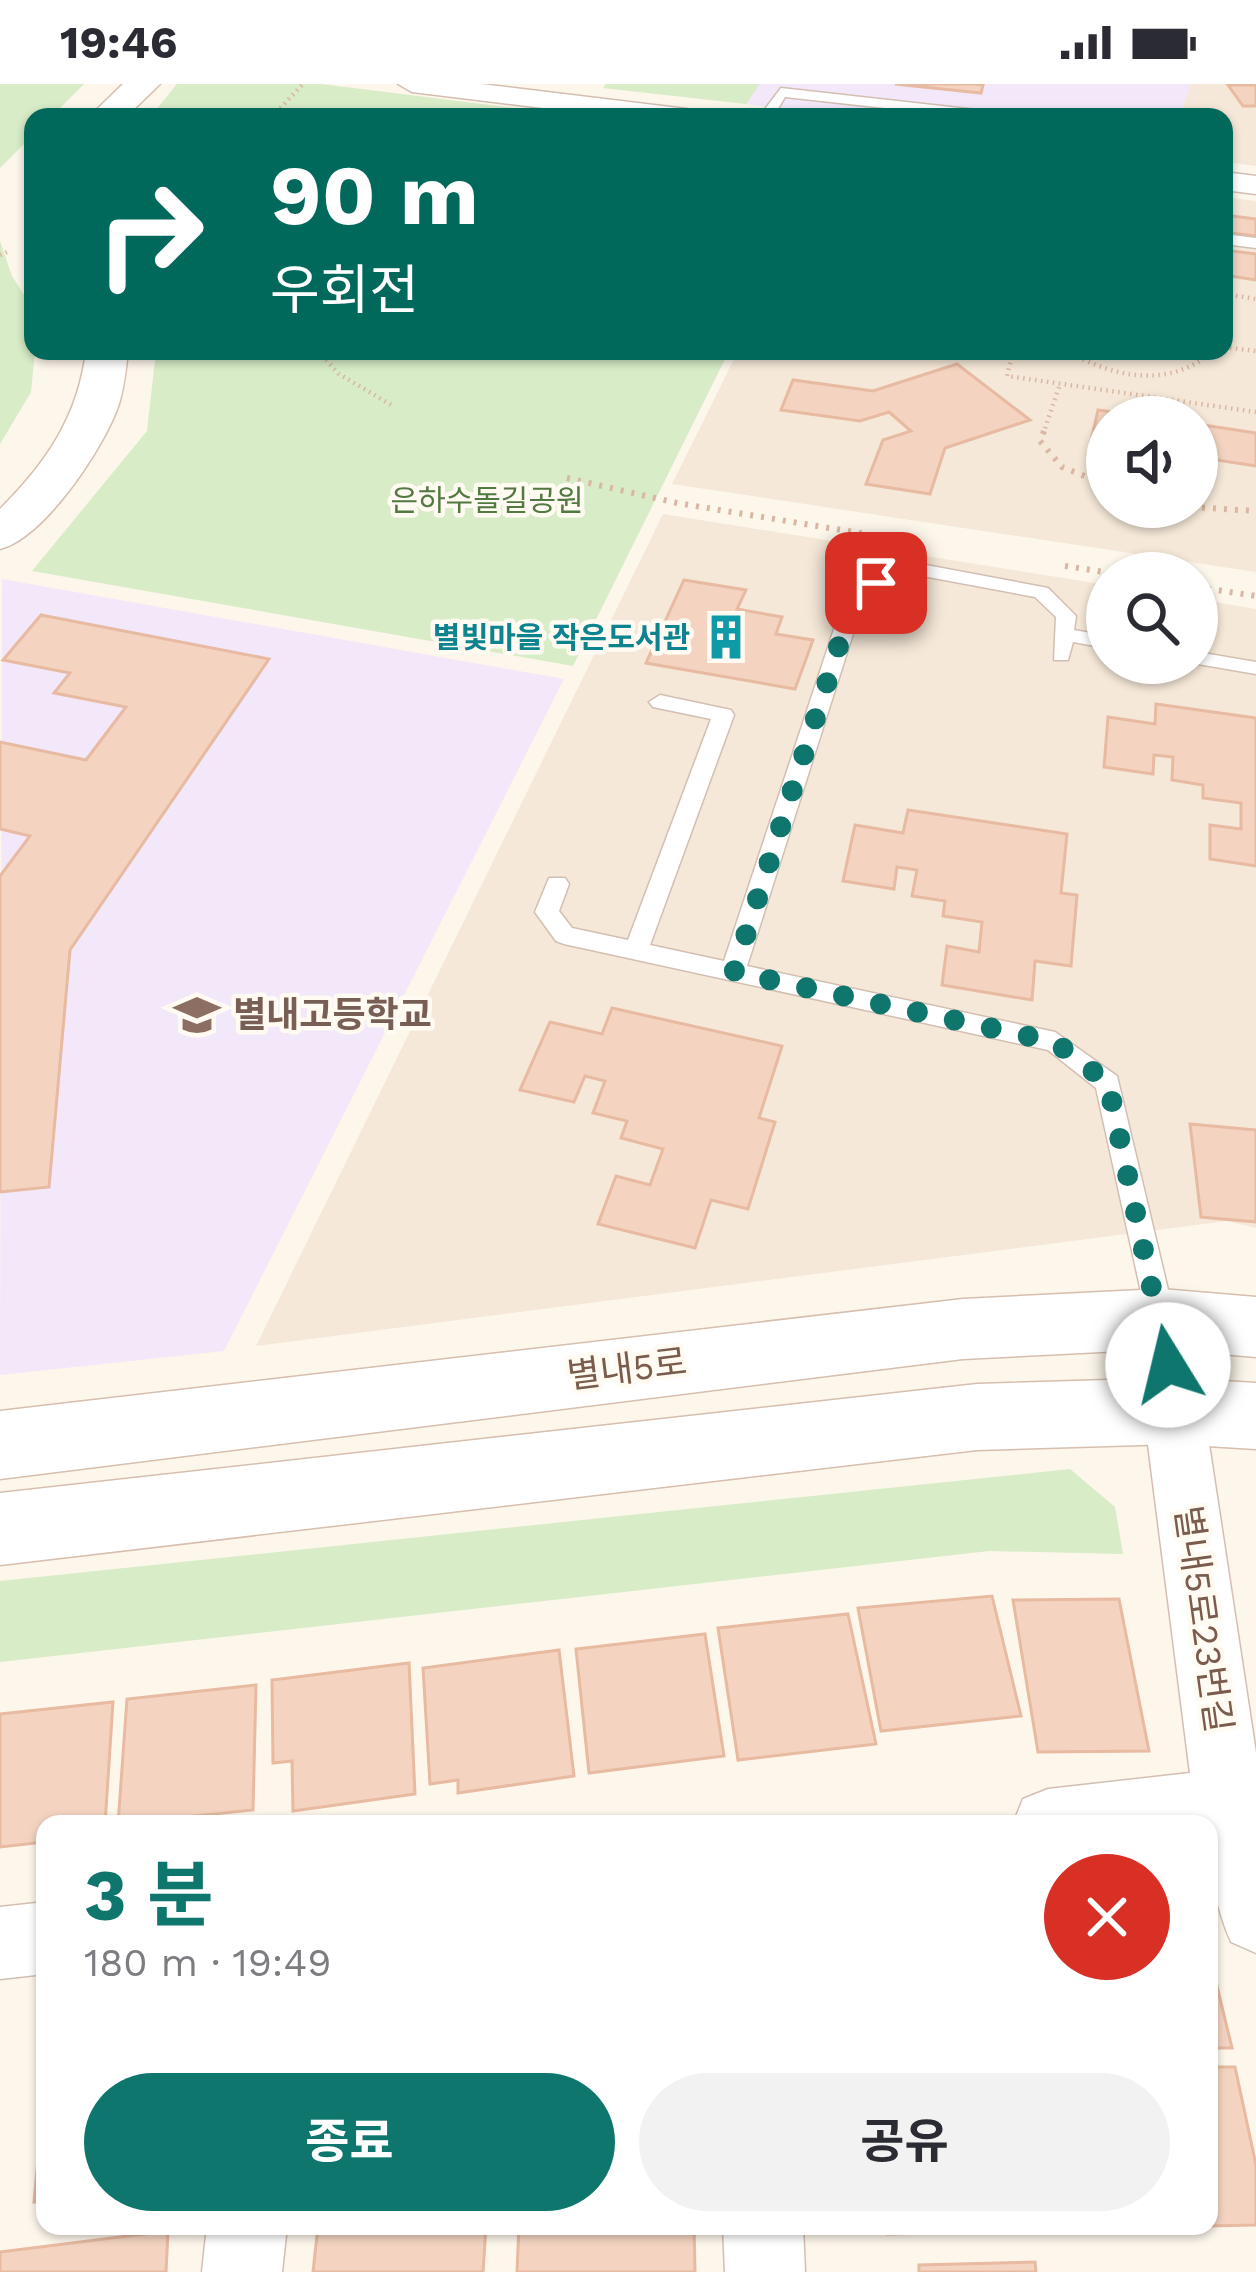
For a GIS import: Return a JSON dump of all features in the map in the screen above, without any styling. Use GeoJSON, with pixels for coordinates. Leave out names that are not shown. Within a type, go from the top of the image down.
{"type":"FeatureCollection","features":[{"type":"Feature","properties":{"kind":"street"},"geometry":{"type":"LineString","coordinates":[[116,108],[143,84]]}},
{"type":"Feature","properties":{"kind":"street"},"geometry":{"type":"LineString","coordinates":[[412,84],[610,108]]}},
{"type":"Feature","properties":{"kind":"street"},"geometry":{"type":"LineString","coordinates":[[0,535],[44,492],[82,442],[105,360]]}},
{"type":"Feature","properties":{"kind":"street","name":"별내5로"},"geometry":{"type":"LineString","coordinates":[[0,1445],[963,1329],[1161,1319],[1256,1327]]}},
{"type":"Feature","properties":{"kind":"street","name":"별내5로23번길"},"geometry":{"type":"LineString","coordinates":[[1161,1319],[1242,1805],[1256,1917]]}},
{"type":"Feature","properties":{"kind":"street"},"geometry":{"type":"LineString","coordinates":[[0,1528],[977,1417],[1174,1411],[1256,1416]]}},
{"type":"Feature","properties":{"kind":"street"},"geometry":{"type":"LineString","coordinates":[[1140,1815],[1242,1805]]}},
{"type":"Feature","properties":{"kind":"street"},"geometry":{"type":"LineString","coordinates":[[0,1943],[36,1939]]}},
{"type":"Feature","properties":{"kind":"street"},"geometry":{"type":"LineString","coordinates":[[242,2272],[246,2235]]}},
{"type":"Feature","properties":{"kind":"street"},"geometry":{"type":"LineString","coordinates":[[763,2235],[765,2272]]}},
{"type":"Feature","properties":{"kind":"lane"},"geometry":{"type":"LineString","coordinates":[[771,108],[781,92],[924,108]]}},
{"type":"Feature","properties":{"kind":"lane"},"geometry":{"type":"LineString","coordinates":[[734,972],[849,614],[876,583],[910,568],[1041,592],[1066,616],[1063,645],[1086,643]]}},
{"type":"Feature","properties":{"kind":"lane"},"geometry":{"type":"LineString","coordinates":[[1218,662],[1256,668]]}},
{"type":"Feature","properties":{"kind":"lane"},"geometry":{"type":"LineString","coordinates":[[636,950],[723,715],[660,702]]}},
{"type":"Feature","properties":{"kind":"lane"},"geometry":{"type":"LineString","coordinates":[[557,884],[547,912],[564,934],[1055,1042],[1108,1083],[1161,1319]]}},
{"type":"Feature","properties":{"kind":"path"},"geometry":{"type":"LineString","coordinates":[[280,108],[303,84]]}},
{"type":"Feature","properties":{"kind":"path"},"geometry":{"type":"LineString","coordinates":[[326,360],[339,374],[393,406]]}},
{"type":"Feature","properties":{"kind":"path"},"geometry":{"type":"LineString","coordinates":[[1011,360],[1007,376],[1256,412]]}},
{"type":"Feature","properties":{"kind":"path"},"geometry":{"type":"LineString","coordinates":[[1086,360],[1107,370],[1162,375],[1206,360]]}},
{"type":"Feature","properties":{"kind":"path"},"geometry":{"type":"LineString","coordinates":[[1060,383],[1040,441],[1062,467],[1086,477]]}},
{"type":"Feature","properties":{"kind":"path"},"geometry":{"type":"LineString","coordinates":[[567,478],[677,503],[900,539]]}},
{"type":"Feature","properties":{"kind":"path"},"geometry":{"type":"LineString","coordinates":[[1218,509],[1256,511]]}},
{"type":"Feature","properties":{"kind":"path"},"geometry":{"type":"LineString","coordinates":[[1064,566],[1086,569]]}},
{"type":"Feature","properties":{"kind":"path"},"geometry":{"type":"LineString","coordinates":[[1218,590],[1256,596]]}},
{"type":"Feature","properties":{"kind":"shaded area"},"geometry":{"type":"Polygon","coordinates":[[[760,84],[1191,84],[1182,108],[778,108],[746,104],[760,84]]]}},
{"type":"Feature","properties":{"kind":"shaded area"},"geometry":{"type":"Polygon","coordinates":[[[1191,84],[1256,84],[1256,166],[1233,163],[1233,108],[1182,108],[1191,84]]]}},
{"type":"Feature","properties":{"kind":"shaded area"},"geometry":{"type":"Polygon","coordinates":[[[1233,198],[1256,201],[1256,572],[1218,566],[1218,552],[1123,552],[672,484],[734,360],[1233,360],[1233,198]]]}},
{"type":"Feature","properties":{"kind":"shaded area"},"geometry":{"type":"Polygon","coordinates":[[[663,514],[1086,582],[1086,684],[1218,684],[1218,603],[1256,609],[1256,1228],[1227,1221],[256,1346],[663,514]]]}},
{"type":"Feature","properties":{"kind":"shaded area","name":"별내고등학교"},"geometry":{"type":"Polygon","coordinates":[[[2,579],[564,679],[224,1351],[0,1375],[2,579]]]}},
{"type":"Feature","properties":{"kind":"green space"},"geometry":{"type":"Polygon","coordinates":[[[0,84],[84,84],[60,108],[24,108],[24,144],[0,168],[0,84]]]}},
{"type":"Feature","properties":{"kind":"green space"},"geometry":{"type":"Polygon","coordinates":[[[177,84],[321,84],[514,108],[157,108],[177,84]]]}},
{"type":"Feature","properties":{"kind":"green space"},"geometry":{"type":"Polygon","coordinates":[[[606,84],[760,84],[746,104],[603,88],[606,84]]]}},
{"type":"Feature","properties":{"kind":"green space"},"geometry":{"type":"Polygon","coordinates":[[[0,241],[24,295],[24,360],[34,360],[31,392],[0,444],[0,241]]]}},
{"type":"Feature","properties":{"kind":"green space","name":"은하수돌길공원"},"geometry":{"type":"Polygon","coordinates":[[[155,360],[725,360],[573,666],[32,571],[147,431],[155,360]]]}},
{"type":"Feature","properties":{"kind":"green space"},"geometry":{"type":"Polygon","coordinates":[[[1070,1469],[1115,1507],[1123,1554],[989,1551],[0,1662],[0,1581],[1070,1469]]]}},
{"type":"Feature","properties":{"kind":"building"},"geometry":{"type":"Polygon","coordinates":[[[895,84],[973,84],[983,85],[981,93],[895,84]]]}},
{"type":"Feature","properties":{"kind":"building"},"geometry":{"type":"Polygon","coordinates":[[[1228,85],[1256,85],[1256,106],[1243,106],[1228,85]]]}},
{"type":"Feature","properties":{"kind":"building"},"geometry":{"type":"Polygon","coordinates":[[[1233,216],[1256,219],[1256,236],[1233,233],[1233,216]]]}},
{"type":"Feature","properties":{"kind":"building"},"geometry":{"type":"Polygon","coordinates":[[[1233,251],[1256,254],[1256,280],[1233,276],[1233,251]]]}},
{"type":"Feature","properties":{"kind":"building"},"geometry":{"type":"Polygon","coordinates":[[[957,364],[1030,420],[945,448],[930,494],[866,484],[883,440],[911,431],[889,412],[860,421],[781,410],[793,380],[873,391],[957,364]]]}},
{"type":"Feature","properties":{"kind":"building"},"geometry":{"type":"Polygon","coordinates":[[[1218,427],[1256,433],[1256,466],[1218,460],[1218,427]]]}},
{"type":"Feature","properties":{"kind":"building","name":"별빛마을 작은도서관"},"geometry":{"type":"Polygon","coordinates":[[[684,580],[746,590],[737,609],[782,617],[776,634],[813,640],[795,689],[646,663],[684,580]]]}},
{"type":"Feature","properties":{"kind":"building"},"geometry":{"type":"Polygon","coordinates":[[[41,615],[269,659],[70,950],[49,1187],[0,1192],[0,876],[30,836],[0,829],[0,742],[86,760],[126,707],[54,693],[70,673],[3,660],[41,615]]]}},
{"type":"Feature","properties":{"kind":"building"},"geometry":{"type":"Polygon","coordinates":[[[1156,704],[1256,718],[1256,866],[1210,859],[1210,825],[1241,829],[1241,803],[1203,798],[1203,785],[1172,780],[1173,757],[1154,755],[1153,774],[1104,767],[1108,717],[1155,724],[1156,704]]]}},
{"type":"Feature","properties":{"kind":"building"},"geometry":{"type":"Polygon","coordinates":[[[908,810],[1067,834],[1061,893],[1077,895],[1071,966],[1035,961],[1032,1000],[942,985],[947,946],[979,952],[982,922],[943,916],[945,901],[912,896],[917,870],[897,867],[894,889],[843,881],[855,825],[903,833],[908,810]]]}},
{"type":"Feature","properties":{"kind":"building"},"geometry":{"type":"Polygon","coordinates":[[[612,1008],[782,1046],[759,1118],[775,1122],[748,1209],[711,1200],[695,1248],[598,1224],[616,1176],[650,1185],[663,1149],[621,1138],[627,1121],[593,1113],[605,1081],[585,1076],[574,1102],[520,1090],[550,1022],[602,1034],[612,1008]]]}},
{"type":"Feature","properties":{"kind":"building"},"geometry":{"type":"Polygon","coordinates":[[[1190,1124],[1256,1130],[1256,1222],[1201,1217],[1190,1124]]]}},
{"type":"Feature","properties":{"kind":"building"},"geometry":{"type":"Polygon","coordinates":[[[992,1596],[1021,1716],[881,1731],[858,1608],[992,1596]]]}},
{"type":"Feature","properties":{"kind":"building"},"geometry":{"type":"Polygon","coordinates":[[[1119,1599],[1149,1751],[1038,1752],[1013,1600],[1119,1599]]]}},
{"type":"Feature","properties":{"kind":"building"},"geometry":{"type":"Polygon","coordinates":[[[848,1614],[876,1744],[738,1760],[718,1628],[848,1614]]]}},
{"type":"Feature","properties":{"kind":"building"},"geometry":{"type":"Polygon","coordinates":[[[705,1634],[724,1756],[589,1773],[576,1649],[705,1634]]]}},
{"type":"Feature","properties":{"kind":"building"},"geometry":{"type":"Polygon","coordinates":[[[559,1650],[574,1776],[458,1793],[458,1780],[430,1784],[423,1668],[559,1650]]]}},
{"type":"Feature","properties":{"kind":"building"},"geometry":{"type":"Polygon","coordinates":[[[409,1663],[415,1794],[293,1811],[292,1761],[273,1763],[272,1680],[409,1663]]]}},
{"type":"Feature","properties":{"kind":"building"},"geometry":{"type":"Polygon","coordinates":[[[256,1685],[253,1810],[119,1815],[127,1699],[256,1685]]]}},
{"type":"Feature","properties":{"kind":"building"},"geometry":{"type":"Polygon","coordinates":[[[113,1702],[106,1815],[36,1815],[36,1843],[0,1847],[0,1714],[113,1702]]]}},
{"type":"Feature","properties":{"kind":"building"},"geometry":{"type":"Polygon","coordinates":[[[1218,1990],[1232,2048],[1218,2048],[1218,1990]]]}},
{"type":"Feature","properties":{"kind":"building"},"geometry":{"type":"Polygon","coordinates":[[[1218,2067],[1235,2067],[1256,2165],[1256,2225],[1218,2226],[1218,2067]]]}},
{"type":"Feature","properties":{"kind":"building"},"geometry":{"type":"Polygon","coordinates":[[[168,2235],[166,2272],[0,2272],[0,2252],[168,2235]]]}},
{"type":"Feature","properties":{"kind":"building"},"geometry":{"type":"Polygon","coordinates":[[[317,2235],[485,2235],[483,2272],[313,2272],[317,2235]]]}},
{"type":"Feature","properties":{"kind":"building"},"geometry":{"type":"Polygon","coordinates":[[[519,2235],[694,2235],[695,2272],[517,2272],[519,2235]]]}},
{"type":"Feature","properties":{"kind":"building"},"geometry":{"type":"Polygon","coordinates":[[[1035,2262],[1036,2272],[919,2272],[919,2265],[1035,2262]]]}},
{"type":"Feature","properties":{"kind":"place","name":"별빛마을 작은도서관"},"geometry":{"type":"Point","coordinates":[726,637]}},
{"type":"Feature","properties":{"kind":"place","name":"별내고등학교"},"geometry":{"type":"Point","coordinates":[197,1015]}},
{"type":"Feature","properties":{"kind":"route"},"geometry":{"type":"LineString","coordinates":[[876,583],[849,614],[734,972],[1055,1042],[1108,1083],[1168,1365]]}}]}
